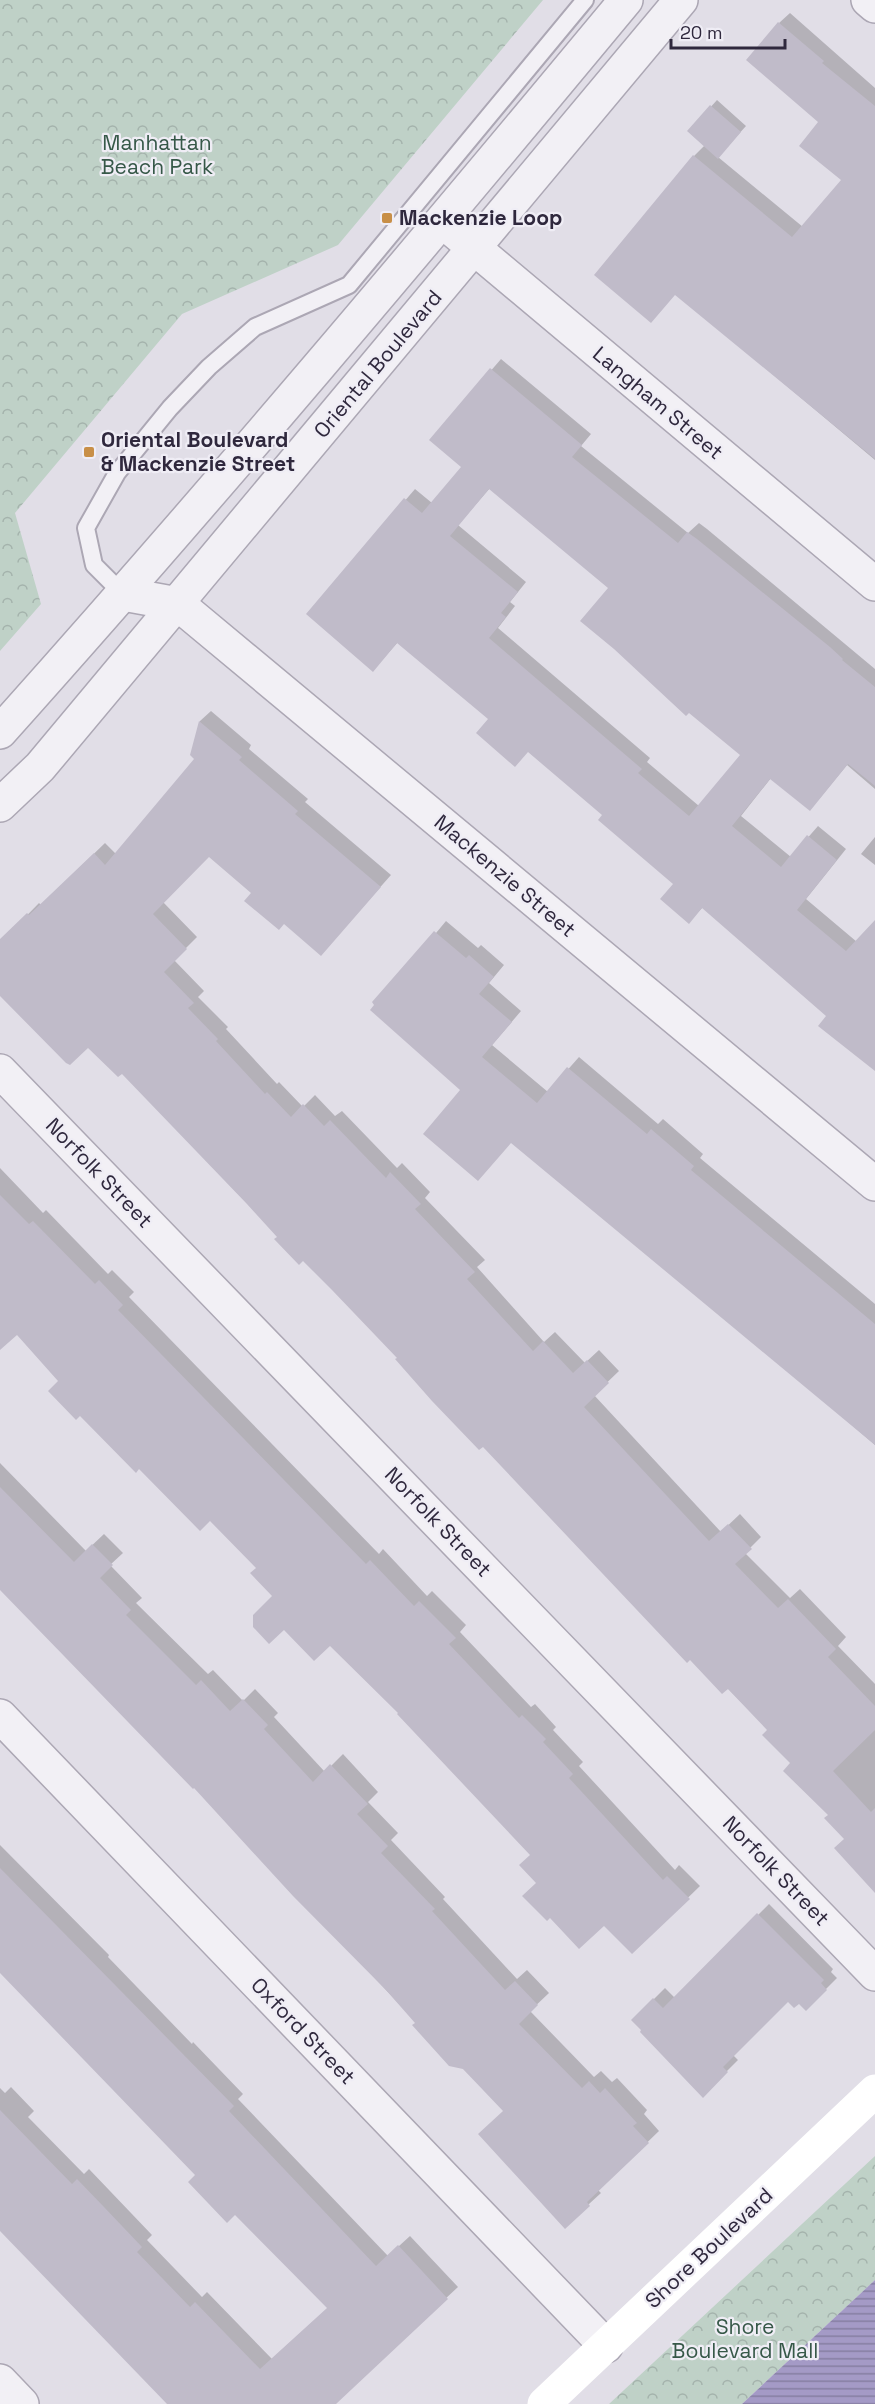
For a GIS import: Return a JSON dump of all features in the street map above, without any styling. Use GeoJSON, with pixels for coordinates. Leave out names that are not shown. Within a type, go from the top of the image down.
{"type":"FeatureCollection","features":[{"type":"Feature","properties":{"kind":"main road","name":"Shore Boulevard"},"geometry":{"type":"LineString","coordinates":[[543,2404],[875,2091]]}},
{"type":"Feature","properties":{"kind":"street","name":"Oriental Boulevard"},"geometry":{"type":"LineString","coordinates":[[0,732],[123,594],[442,221],[626,0]]}},
{"type":"Feature","properties":{"kind":"street","name":"Oriental Boulevard"},"geometry":{"type":"LineString","coordinates":[[0,806],[40,766],[178,604],[681,0]]}},
{"type":"Feature","properties":{"kind":"street"},"geometry":{"type":"LineString","coordinates":[[868,0],[875,6]]}},
{"type":"Feature","properties":{"kind":"street","name":"Langham Street"},"geometry":{"type":"LineString","coordinates":[[442,221],[875,584]]}},
{"type":"Feature","properties":{"kind":"street","name":"Mackenzie Street"},"geometry":{"type":"LineString","coordinates":[[123,594],[178,604],[875,1184]]}},
{"type":"Feature","properties":{"kind":"street","name":"Norfolk Street"},"geometry":{"type":"LineString","coordinates":[[0,1071],[875,1974]]}},
{"type":"Feature","properties":{"kind":"street","name":"Oxford Street"},"geometry":{"type":"LineString","coordinates":[[0,1716],[606,2346]]}},
{"type":"Feature","properties":{"kind":"street"},"geometry":{"type":"LineString","coordinates":[[0,2381],[22,2404]]}},
{"type":"Feature","properties":{"kind":"lane"},"geometry":{"type":"LineString","coordinates":[[123,594],[94,565],[86,528],[117,473],[170,408],[209,367],[255,327],[349,285],[585,0]]}},
{"type":"Feature","properties":{"kind":"green space","name":"Manhattan Beach Park"},"geometry":{"type":"Polygon","coordinates":[[[0,0],[543,0],[338,245],[182,314],[15,513],[41,604],[0,651],[0,0]]]}},
{"type":"Feature","properties":{"kind":"green space","name":"Shore Boulevard Mall"},"geometry":{"type":"Polygon","coordinates":[[[875,2156],[875,2280],[742,2404],[609,2404],[875,2156]]]}},
{"type":"Feature","properties":{"kind":"shaded area"},"geometry":{"type":"Polygon","coordinates":[[[875,2280],[875,2404],[742,2404],[875,2280]]]}},
{"type":"Feature","properties":{"kind":"building"},"geometry":{"type":"Polygon","coordinates":[[[778,22],[824,61],[822,63],[875,106],[875,459],[675,295],[651,323],[594,275],[693,155],[792,237],[841,180],[799,146],[818,122],[746,60],[778,22]]]}},
{"type":"Feature","properties":{"kind":"building"},"geometry":{"type":"Polygon","coordinates":[[[710,105],[741,132],[718,159],[687,131],[710,105]]]}},
{"type":"Feature","properties":{"kind":"building"},"geometry":{"type":"Polygon","coordinates":[[[490,368],[582,445],[572,457],[678,543],[687,532],[697,539],[830,647],[875,687],[875,786],[848,764],[810,811],[770,779],[732,826],[781,867],[807,835],[837,860],[797,910],[846,951],[875,920],[875,1071],[818,1026],[826,1016],[702,908],[689,924],[660,899],[673,884],[598,820],[602,815],[528,752],[515,767],[476,733],[488,719],[397,643],[373,672],[306,614],[404,498],[422,513],[461,467],[429,440],[490,368]],[[489,489],[450,536],[518,592],[501,613],[506,617],[489,638],[642,769],[638,773],[689,816],[740,755],[689,713],[686,716],[614,649],[580,621],[608,588],[489,489]]]}},
{"type":"Feature","properties":{"kind":"building"},"geometry":{"type":"Polygon","coordinates":[[[199,721],[242,757],[239,760],[298,811],[295,814],[381,887],[321,956],[284,924],[279,930],[244,901],[251,893],[209,857],[153,914],[187,949],[164,972],[194,1003],[188,1008],[265,1094],[267,1092],[291,1117],[303,1104],[324,1126],[330,1120],[386,1178],[390,1172],[421,1204],[415,1209],[475,1272],[467,1279],[533,1351],[543,1341],[573,1373],[587,1360],[609,1383],[584,1407],[709,1541],[728,1524],[752,1549],[735,1564],[778,1608],[788,1599],[836,1649],[828,1657],[875,1706],[875,1730],[833,1771],[871,1812],[875,1808],[875,1893],[834,1848],[844,1839],[824,1818],[828,1815],[783,1771],[790,1763],[762,1735],[767,1730],[728,1689],[722,1694],[690,1660],[687,1663],[483,1447],[479,1450],[432,1401],[395,1359],[397,1358],[332,1290],[303,1261],[299,1265],[274,1239],[277,1237],[247,1204],[122,1074],[118,1077],[88,1048],[70,1065],[66,1063],[0,996],[0,939],[27,913],[29,915],[94,853],[105,865],[194,759],[190,755],[199,721]]]}},
{"type":"Feature","properties":{"kind":"building"},"geometry":{"type":"Polygon","coordinates":[[[434,931],[466,958],[469,955],[494,977],[479,994],[512,1022],[482,1057],[537,1103],[567,1067],[647,1134],[651,1129],[694,1166],[691,1170],[875,1324],[875,1445],[511,1143],[478,1181],[423,1134],[460,1090],[370,1010],[374,1005],[372,1002],[434,931]]]}},
{"type":"Feature","properties":{"kind":"building"},"geometry":{"type":"Polygon","coordinates":[[[0,1195],[29,1224],[33,1221],[95,1284],[99,1280],[123,1305],[118,1310],[366,1564],[370,1560],[414,1606],[419,1601],[456,1638],[449,1644],[519,1718],[522,1715],[546,1739],[543,1742],[573,1774],[569,1778],[663,1880],[667,1876],[690,1899],[632,1954],[604,1926],[579,1949],[550,1918],[547,1921],[522,1896],[536,1883],[519,1865],[530,1855],[398,1713],[330,1646],[314,1661],[284,1630],[269,1644],[253,1627],[253,1615],[272,1596],[250,1573],[256,1568],[210,1521],[200,1531],[139,1469],[136,1473],[80,1416],[76,1420],[48,1391],[58,1381],[17,1335],[0,1350],[0,1195]]]}},
{"type":"Feature","properties":{"kind":"building"},"geometry":{"type":"Polygon","coordinates":[[[0,1487],[74,1562],[92,1544],[113,1565],[100,1578],[131,1610],[126,1615],[196,1685],[201,1680],[230,1711],[243,1699],[268,1725],[264,1729],[313,1782],[330,1764],[368,1804],[357,1814],[388,1846],[381,1853],[435,1909],[432,1911],[505,1990],[515,1981],[538,2005],[519,2024],[582,2088],[589,2081],[600,2093],[605,2088],[637,2123],[633,2126],[649,2143],[587,2202],[590,2206],[565,2229],[478,2134],[503,2111],[463,2069],[449,2066],[412,2025],[415,2023],[386,1990],[293,1896],[194,1788],[0,1590],[0,1487]]]}},
{"type":"Feature","properties":{"kind":"building"},"geometry":{"type":"Polygon","coordinates":[[[0,1868],[234,2106],[229,2111],[376,2266],[398,2245],[448,2299],[336,2404],[167,2404],[0,2231],[0,2110],[72,2184],[77,2179],[142,2247],[137,2252],[190,2307],[195,2302],[260,2369],[327,2308],[235,2215],[227,2223],[188,2182],[195,2175],[0,1973],[0,1868]]]}},
{"type":"Feature","properties":{"kind":"building"},"geometry":{"type":"Polygon","coordinates":[[[757,1913],[824,1980],[821,1983],[827,1990],[806,2011],[799,2004],[794,2008],[788,2002],[723,2067],[728,2072],[703,2098],[631,2020],[653,1998],[663,2008],[757,1913]]]}},
{"type":"Feature","properties":{"kind":"place","name":"Mackenzie Loop"},"geometry":{"type":"Point","coordinates":[387,218]}},
{"type":"Feature","properties":{"kind":"place","name":"Oriental Boulevard & Mackenzie Street"},"geometry":{"type":"Point","coordinates":[89,452]}}]}
